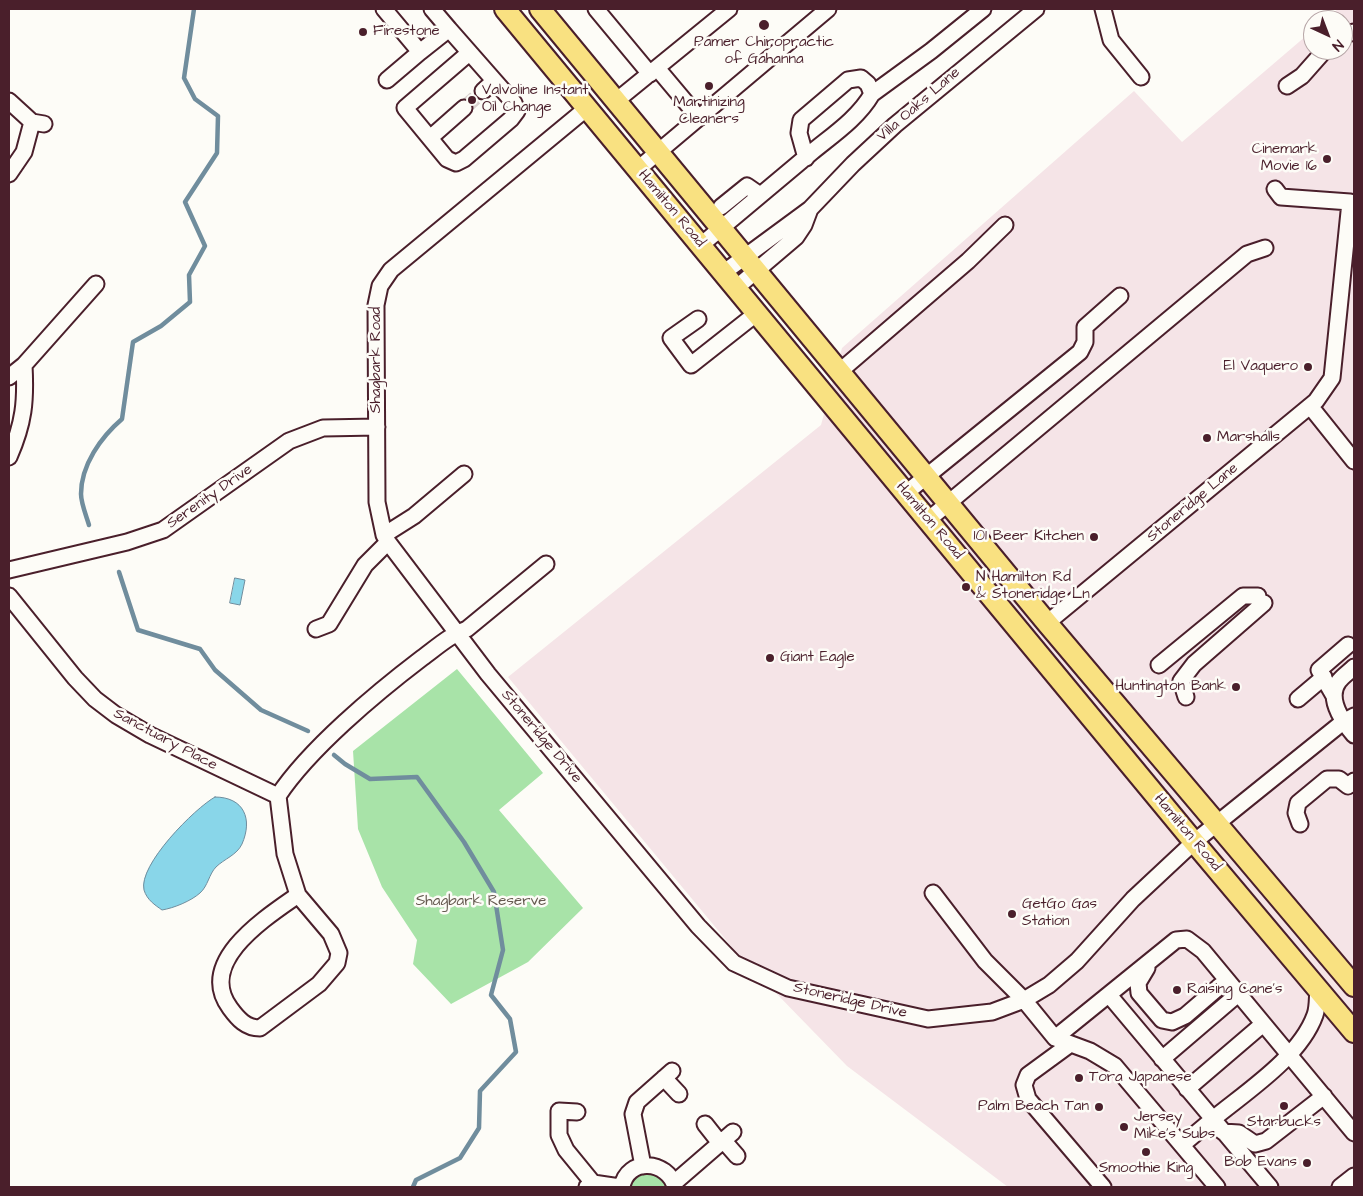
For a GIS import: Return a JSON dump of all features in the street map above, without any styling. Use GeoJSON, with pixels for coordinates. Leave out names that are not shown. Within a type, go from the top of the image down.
{"type":"FeatureCollection","features":[{"type":"Feature","properties":{"kind":"main road","name":"Hamilton Road"},"geometry":{"type":"LineString","coordinates":[[505,9],[1194,842],[1354,1032]]}},
{"type":"Feature","properties":{"kind":"main road","name":"Hamilton Road"},"geometry":{"type":"LineString","coordinates":[[540,9],[1047,624],[1354,986]]}},
{"type":"Feature","properties":{"kind":"street"},"geometry":{"type":"LineString","coordinates":[[384,9],[420,52]]}},
{"type":"Feature","properties":{"kind":"street"},"geometry":{"type":"LineString","coordinates":[[432,9],[514,103],[517,111],[511,119],[464,160],[456,163],[447,160],[405,108],[470,53]]}},
{"type":"Feature","properties":{"kind":"street"},"geometry":{"type":"LineString","coordinates":[[596,9],[699,118]]}},
{"type":"Feature","properties":{"kind":"street"},"geometry":{"type":"LineString","coordinates":[[616,101],[729,9]]}},
{"type":"Feature","properties":{"kind":"street"},"geometry":{"type":"LineString","coordinates":[[638,169],[828,9]]}},
{"type":"Feature","properties":{"kind":"street"},"geometry":{"type":"LineString","coordinates":[[701,245],[864,109],[872,94],[931,51],[983,9]]}},
{"type":"Feature","properties":{"kind":"street","name":"Villa Oaks Lane"},"geometry":{"type":"LineString","coordinates":[[723,273],[750,264],[796,237],[804,225],[810,209],[853,164],[895,125],[1036,9]]}},
{"type":"Feature","properties":{"kind":"street"},"geometry":{"type":"LineString","coordinates":[[1103,9],[1111,40],[1142,77]]}},
{"type":"Feature","properties":{"kind":"street"},"geometry":{"type":"LineString","coordinates":[[387,80],[450,29]]}},
{"type":"Feature","properties":{"kind":"street"},"geometry":{"type":"LineString","coordinates":[[1287,86],[1302,76],[1316,60]]}},
{"type":"Feature","properties":{"kind":"street"},"geometry":{"type":"LineString","coordinates":[[806,158],[799,133],[801,120],[848,80],[861,78],[868,84],[872,94]]}},
{"type":"Feature","properties":{"kind":"street"},"geometry":{"type":"LineString","coordinates":[[483,91],[494,81]]}},
{"type":"Feature","properties":{"kind":"street"},"geometry":{"type":"LineString","coordinates":[[9,101],[38,123],[24,152],[9,174]]}},
{"type":"Feature","properties":{"kind":"street"},"geometry":{"type":"LineString","coordinates":[[430,138],[464,108]]}},
{"type":"Feature","properties":{"kind":"street","name":"Shagbark Road"},"geometry":{"type":"LineString","coordinates":[[488,674],[455,633],[386,539],[377,502],[376,305],[380,286],[391,270],[587,108]]}},
{"type":"Feature","properties":{"kind":"street"},"geometry":{"type":"LineString","coordinates":[[721,207],[747,186],[760,196]]}},
{"type":"Feature","properties":{"kind":"street"},"geometry":{"type":"LineString","coordinates":[[1275,189],[1280,197],[1352,202]]}},
{"type":"Feature","properties":{"kind":"street","name":"Stoneridge Lane"},"geometry":{"type":"LineString","coordinates":[[1047,624],[1316,401],[1332,378],[1352,202]]}},
{"type":"Feature","properties":{"kind":"street"},"geometry":{"type":"LineString","coordinates":[[839,372],[968,262],[1005,225]]}},
{"type":"Feature","properties":{"kind":"street"},"geometry":{"type":"LineString","coordinates":[[928,520],[1247,254],[1265,248]]}},
{"type":"Feature","properties":{"kind":"street","name":"Villa Oaks Lane"},"geometry":{"type":"LineString","coordinates":[[736,288],[750,264]]}},
{"type":"Feature","properties":{"kind":"street"},"geometry":{"type":"LineString","coordinates":[[9,377],[24,364],[96,284]]}},
{"type":"Feature","properties":{"kind":"street"},"geometry":{"type":"LineString","coordinates":[[906,493],[1080,352],[1085,342],[1085,327],[1120,296]]}},
{"type":"Feature","properties":{"kind":"street"},"geometry":{"type":"LineString","coordinates":[[698,319],[671,338],[691,365],[757,313]]}},
{"type":"Feature","properties":{"kind":"street"},"geometry":{"type":"LineString","coordinates":[[9,457],[16,440],[26,400],[24,364]]}},
{"type":"Feature","properties":{"kind":"street"},"geometry":{"type":"LineString","coordinates":[[1310,406],[1354,461]]}},
{"type":"Feature","properties":{"kind":"street","name":"Serenity Drive"},"geometry":{"type":"LineString","coordinates":[[9,570],[127,542],[163,530],[289,441],[323,428],[377,427]]}},
{"type":"Feature","properties":{"kind":"street"},"geometry":{"type":"LineString","coordinates":[[316,629],[329,624],[366,564],[386,539],[464,474]]}},
{"type":"Feature","properties":{"kind":"street"},"geometry":{"type":"LineString","coordinates":[[298,895],[270,915],[240,942],[219,978],[220,991],[225,1001],[236,1016],[253,1028],[260,1028],[319,984],[337,963],[339,953],[332,934],[298,895],[285,854],[278,796],[288,781],[336,731],[395,678],[455,633],[467,628],[546,564]]}},
{"type":"Feature","properties":{"kind":"street"},"geometry":{"type":"LineString","coordinates":[[1084,593],[1101,596]]}},
{"type":"Feature","properties":{"kind":"street","name":"Sanctuary Place"},"geometry":{"type":"LineString","coordinates":[[9,596],[75,678],[95,699],[116,715],[150,735],[278,796]]}},
{"type":"Feature","properties":{"kind":"street"},"geometry":{"type":"LineString","coordinates":[[1160,666],[1243,596],[1261,600],[1194,664],[1181,681],[1186,697]]}},
{"type":"Feature","properties":{"kind":"street"},"geometry":{"type":"LineString","coordinates":[[1348,645],[1319,670],[1349,719],[1354,735]]}},
{"type":"Feature","properties":{"kind":"street"},"geometry":{"type":"LineString","coordinates":[[1334,696],[1338,682],[1354,667]]}},
{"type":"Feature","properties":{"kind":"street","name":"Stoneridge Drive"},"geometry":{"type":"LineString","coordinates":[[488,674],[698,926],[734,963],[788,988],[928,1019],[992,1012],[1024,1000],[1049,985],[1077,961],[1133,899],[1194,842]]}},
{"type":"Feature","properties":{"kind":"street"},"geometry":{"type":"LineString","coordinates":[[1298,699],[1324,677]]}},
{"type":"Feature","properties":{"kind":"street"},"geometry":{"type":"LineString","coordinates":[[1194,842],[1216,822],[1349,719]]}},
{"type":"Feature","properties":{"kind":"street"},"geometry":{"type":"LineString","coordinates":[[1300,824],[1296,813],[1298,803],[1327,779],[1339,779],[1351,783]]}},
{"type":"Feature","properties":{"kind":"street"},"geometry":{"type":"LineString","coordinates":[[933,893],[985,961],[1062,1042],[1090,1051],[1115,1066],[1217,1187]]}},
{"type":"Feature","properties":{"kind":"street"},"geometry":{"type":"LineString","coordinates":[[1103,1187],[1028,1099],[1024,1086],[1028,1075],[1108,995],[1176,940],[1187,940],[1203,951],[1354,1132]]}},
{"type":"Feature","properties":{"kind":"street"},"geometry":{"type":"LineString","coordinates":[[1155,957],[1143,973],[1138,984],[1139,993],[1162,1020],[1172,1022],[1185,1016],[1227,980]]}},
{"type":"Feature","properties":{"kind":"street"},"geometry":{"type":"LineString","coordinates":[[1182,1145],[1289,1055],[1306,1035],[1316,1013],[1318,988]]}},
{"type":"Feature","properties":{"kind":"street"},"geometry":{"type":"LineString","coordinates":[[1162,1059],[1238,994]]}},
{"type":"Feature","properties":{"kind":"street"},"geometry":{"type":"LineString","coordinates":[[1108,995],[1270,1187]]}},
{"type":"Feature","properties":{"kind":"street"},"geometry":{"type":"LineString","coordinates":[[1188,1089],[1263,1024]]}},
{"type":"Feature","properties":{"kind":"street"},"geometry":{"type":"LineString","coordinates":[[643,1166],[627,1111],[668,1075],[679,1094]]}},
{"type":"Feature","properties":{"kind":"street"},"geometry":{"type":"LineString","coordinates":[[1224,1132],[1238,1133],[1255,1144],[1266,1142],[1324,1096]]}},
{"type":"Feature","properties":{"kind":"street"},"geometry":{"type":"LineString","coordinates":[[576,1112],[559,1112],[559,1135],[566,1150],[590,1185],[621,1187],[627,1176],[643,1166],[658,1167],[666,1171],[675,1185],[725,1138]]}},
{"type":"Feature","properties":{"kind":"street"},"geometry":{"type":"LineString","coordinates":[[705,1124],[725,1138],[737,1156]]}},
{"type":"Feature","properties":{"kind":"street"},"geometry":{"type":"LineString","coordinates":[[1340,1187],[1354,1176]]}},
{"type":"Feature","properties":{"kind":"shaded area"},"geometry":{"type":"Polygon","coordinates":[[[1354,9],[1354,1187],[1008,1187],[847,1066],[736,952],[508,677],[821,425],[842,348],[1134,91],[1182,142],[1303,39],[1303,60],[1353,60],[1353,10],[1337,10],[1354,9]]]}},
{"type":"Feature","properties":{"kind":"green space","name":"Shagbark Reserve"},"geometry":{"type":"Polygon","coordinates":[[[457,669],[543,773],[499,810],[583,908],[528,962],[451,1004],[413,964],[417,940],[382,887],[358,829],[353,751],[457,669]]]}},
{"type":"Feature","properties":{"kind":"green space"},"geometry":{"type":"Polygon","coordinates":[[[643,1173],[651,1173],[658,1176],[664,1180],[668,1187],[630,1187],[633,1181],[643,1173]]]}},
{"type":"Feature","properties":{"kind":"water"},"geometry":{"type":"Polygon","coordinates":[[[235,578],[245,580],[240,605],[230,603],[235,578]]]}},
{"type":"Feature","properties":{"kind":"water"},"geometry":{"type":"Polygon","coordinates":[[[215,797],[233,801],[243,811],[246,818],[246,826],[242,844],[234,854],[216,867],[200,893],[182,904],[162,910],[145,894],[145,879],[150,866],[159,852],[182,825],[215,797]]]}},
{"type":"Feature","properties":{"kind":"waterway"},"geometry":{"type":"LineString","coordinates":[[89,525],[81,494],[84,473],[88,462],[100,443],[122,419],[133,342],[161,326],[190,302],[189,275],[205,246],[185,202],[217,153],[218,116],[195,99],[184,78],[194,9]]}},
{"type":"Feature","properties":{"kind":"waterway"},"geometry":{"type":"LineString","coordinates":[[119,572],[138,630],[200,649],[215,670],[261,710],[308,731]]}},
{"type":"Feature","properties":{"kind":"waterway"},"geometry":{"type":"LineString","coordinates":[[334,755],[370,779],[417,777],[464,842],[494,892],[503,950],[491,995],[510,1019],[516,1052],[480,1091],[479,1128],[460,1158],[416,1180],[413,1187]]}},
{"type":"Feature","properties":{"kind":"tunnel"},"geometry":{"type":"LineString","coordinates":[[464,108],[483,91]]}},
{"type":"Feature","properties":{"kind":"place","name":"Pamer Chiropractic of Gahanna"},"geometry":{"type":"Point","coordinates":[764,25]}},
{"type":"Feature","properties":{"kind":"place","name":"Firestone"},"geometry":{"type":"Point","coordinates":[363,32]}},
{"type":"Feature","properties":{"kind":"place","name":"Martinizing Cleaners"},"geometry":{"type":"Point","coordinates":[709,86]}},
{"type":"Feature","properties":{"kind":"place","name":"Valvoline Instant Oil Change"},"geometry":{"type":"Point","coordinates":[472,100]}},
{"type":"Feature","properties":{"kind":"place","name":"Cinemark Movie 16"},"geometry":{"type":"Point","coordinates":[1327,159]}},
{"type":"Feature","properties":{"kind":"place","name":"El Vaquero"},"geometry":{"type":"Point","coordinates":[1308,367]}},
{"type":"Feature","properties":{"kind":"place","name":"Marshalls"},"geometry":{"type":"Point","coordinates":[1207,438]}},
{"type":"Feature","properties":{"kind":"place","name":"101 Beer Kitchen"},"geometry":{"type":"Point","coordinates":[1094,537]}},
{"type":"Feature","properties":{"kind":"place","name":"N Hamilton Rd & Stoneridge Ln"},"geometry":{"type":"Point","coordinates":[966,587]}},
{"type":"Feature","properties":{"kind":"place","name":"Giant Eagle"},"geometry":{"type":"Point","coordinates":[770,658]}},
{"type":"Feature","properties":{"kind":"place","name":"Huntington Bank"},"geometry":{"type":"Point","coordinates":[1236,687]}},
{"type":"Feature","properties":{"kind":"place","name":"GetGo Gas Station"},"geometry":{"type":"Point","coordinates":[1012,914]}},
{"type":"Feature","properties":{"kind":"place","name":"Raising Cane's"},"geometry":{"type":"Point","coordinates":[1177,990]}},
{"type":"Feature","properties":{"kind":"place","name":"Tora Japanese"},"geometry":{"type":"Point","coordinates":[1079,1078]}},
{"type":"Feature","properties":{"kind":"place","name":"Starbucks"},"geometry":{"type":"Point","coordinates":[1284,1106]}},
{"type":"Feature","properties":{"kind":"place","name":"Palm Beach Tan"},"geometry":{"type":"Point","coordinates":[1099,1107]}},
{"type":"Feature","properties":{"kind":"place","name":"Jersey Mike's Subs"},"geometry":{"type":"Point","coordinates":[1124,1127]}},
{"type":"Feature","properties":{"kind":"place","name":"Smoothie King"},"geometry":{"type":"Point","coordinates":[1146,1152]}},
{"type":"Feature","properties":{"kind":"place","name":"Bob Evans"},"geometry":{"type":"Point","coordinates":[1307,1163]}}]}
